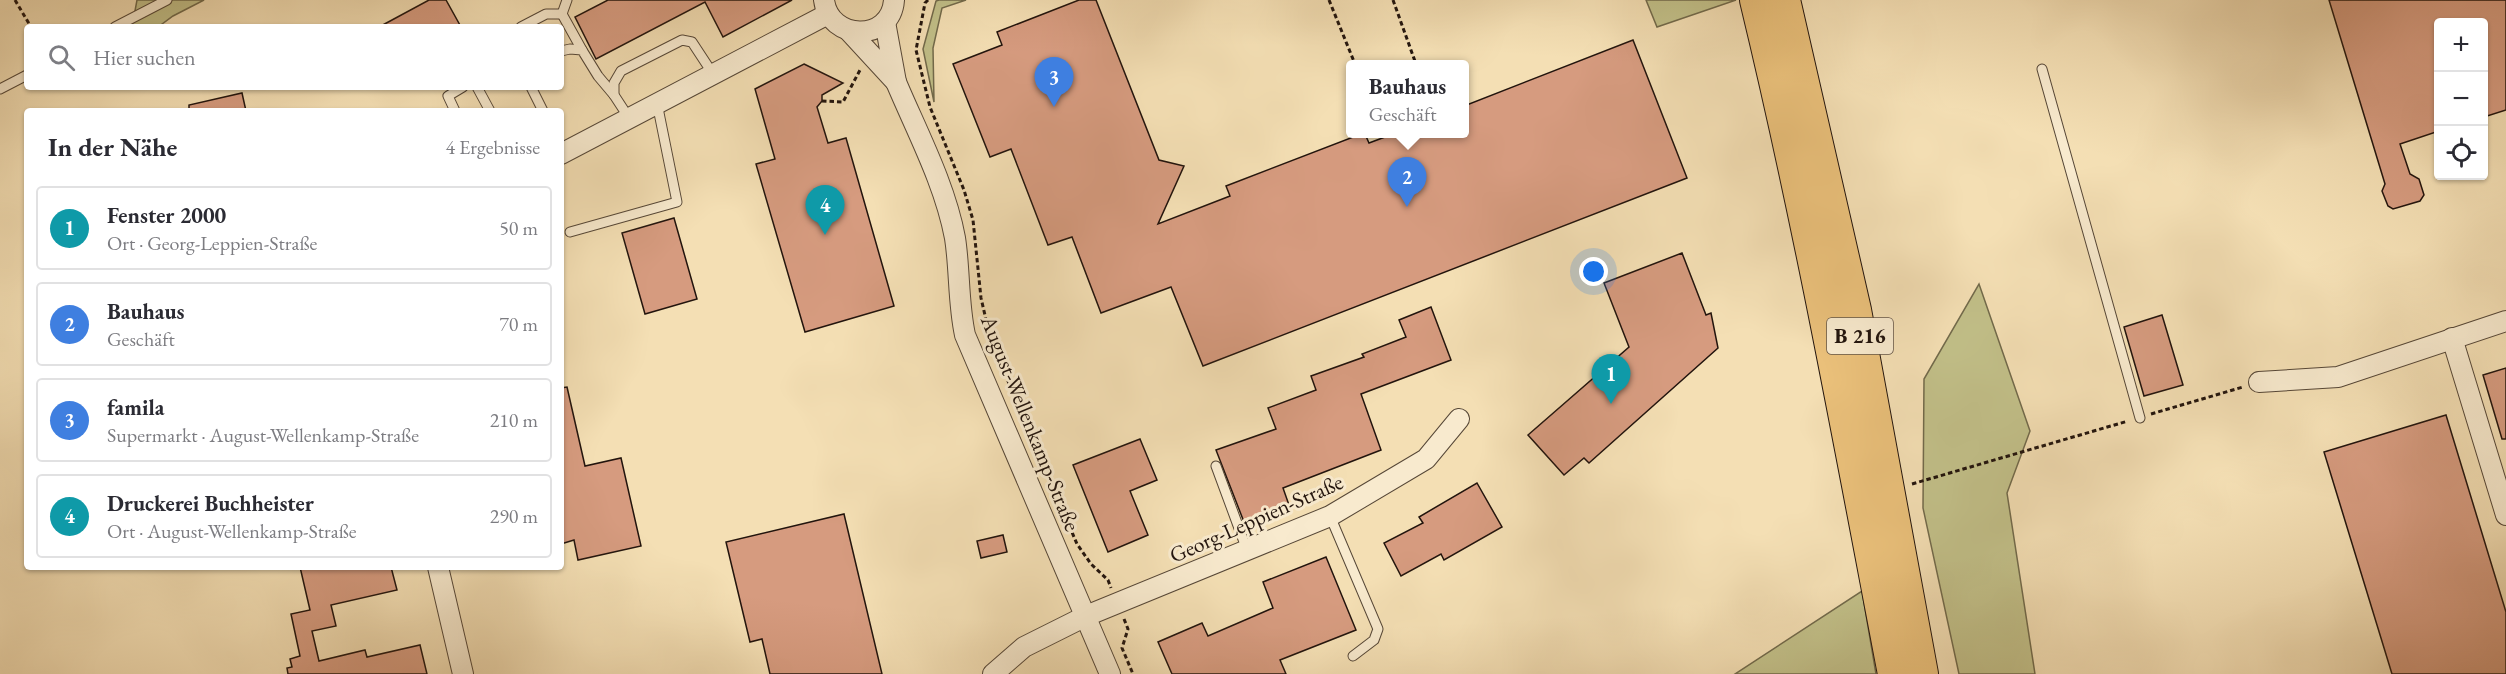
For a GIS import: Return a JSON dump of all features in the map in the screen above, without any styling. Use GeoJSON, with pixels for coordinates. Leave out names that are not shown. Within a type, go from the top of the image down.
{"type":"FeatureCollection","features":[{"type":"Feature","properties":{"kind":"highway","name":"B 216"},"geometry":{"type":"LineString","coordinates":[[1756,0],[1783,110],[1826,319],[1894,674]]}},
{"type":"Feature","properties":{"kind":"highway","name":"B 216"},"geometry":{"type":"LineString","coordinates":[[1784,0],[1855,310],[1922,674]]}},
{"type":"Feature","properties":{"kind":"street"},"geometry":{"type":"LineString","coordinates":[[564,149],[713,74],[826,7]]}},
{"type":"Feature","properties":{"kind":"street","name":"August-Wellenkamp-Straße"},"geometry":{"type":"LineString","coordinates":[[826,7],[841,28],[849,31],[896,82],[949,211],[955,240],[960,314],[965,334],[1110,674]]}},
{"type":"Feature","properties":{"kind":"street"},"geometry":{"type":"LineString","coordinates":[[849,31],[862,33],[875,29],[894,7]]}},
{"type":"Feature","properties":{"kind":"street","name":"August-Wellenkamp-Straße"},"geometry":{"type":"LineString","coordinates":[[894,7],[896,82]]}},
{"type":"Feature","properties":{"kind":"street"},"geometry":{"type":"LineString","coordinates":[[2259,382],[2338,377],[2506,321]]}},
{"type":"Feature","properties":{"kind":"street"},"geometry":{"type":"LineString","coordinates":[[2452,338],[2506,515]]}},
{"type":"Feature","properties":{"kind":"street","name":"Georg-Leppien-Straße"},"geometry":{"type":"LineString","coordinates":[[993,674],[1024,647],[1086,616],[1330,516],[1426,459],[1459,419]]}},
{"type":"Feature","properties":{"kind":"street"},"geometry":{"type":"LineString","coordinates":[[439,570],[463,674]]}},
{"type":"Feature","properties":{"kind":"lane"},"geometry":{"type":"LineString","coordinates":[[121,24],[167,0]]}},
{"type":"Feature","properties":{"kind":"lane"},"geometry":{"type":"LineString","coordinates":[[567,0],[562,14],[598,76],[614,94],[629,118]]}},
{"type":"Feature","properties":{"kind":"lane"},"geometry":{"type":"LineString","coordinates":[[527,24],[546,14],[562,14]]}},
{"type":"Feature","properties":{"kind":"lane"},"geometry":{"type":"LineString","coordinates":[[614,94],[614,83],[621,71],[682,40],[692,42],[713,74]]}},
{"type":"Feature","properties":{"kind":"lane"},"geometry":{"type":"LineString","coordinates":[[564,50],[582,50]]}},
{"type":"Feature","properties":{"kind":"lane"},"geometry":{"type":"LineString","coordinates":[[2042,69],[2140,418]]}},
{"type":"Feature","properties":{"kind":"lane"},"geometry":{"type":"LineString","coordinates":[[0,89],[24,77]]}},
{"type":"Feature","properties":{"kind":"lane"},"geometry":{"type":"LineString","coordinates":[[454,108],[448,96],[458,90]]}},
{"type":"Feature","properties":{"kind":"lane"},"geometry":{"type":"LineString","coordinates":[[479,90],[488,108]]}},
{"type":"Feature","properties":{"kind":"lane"},"geometry":{"type":"LineString","coordinates":[[532,90],[542,108]]}},
{"type":"Feature","properties":{"kind":"lane"},"geometry":{"type":"LineString","coordinates":[[570,232],[676,202],[657,103]]}},
{"type":"Feature","properties":{"kind":"lane"},"geometry":{"type":"LineString","coordinates":[[1216,466],[1247,550]]}},
{"type":"Feature","properties":{"kind":"lane"},"geometry":{"type":"LineString","coordinates":[[1330,516],[1378,629],[1374,640],[1353,656]]}},
{"type":"Feature","properties":{"kind":"path"},"geometry":{"type":"LineString","coordinates":[[15,0],[29,24]]}},
{"type":"Feature","properties":{"kind":"path"},"geometry":{"type":"LineString","coordinates":[[928,0],[925,3],[916,50],[930,106],[964,190],[973,220],[981,298],[988,330],[1077,544],[1091,564],[1108,580],[1128,629],[1122,648],[1133,674]]}},
{"type":"Feature","properties":{"kind":"path"},"geometry":{"type":"LineString","coordinates":[[1329,0],[1353,60]]}},
{"type":"Feature","properties":{"kind":"path"},"geometry":{"type":"LineString","coordinates":[[1393,0],[1415,60]]}},
{"type":"Feature","properties":{"kind":"path"},"geometry":{"type":"LineString","coordinates":[[822,101],[843,102]]}},
{"type":"Feature","properties":{"kind":"path"},"geometry":{"type":"LineString","coordinates":[[1906,485],[2259,382]]}},
{"type":"Feature","properties":{"kind":"shaded area"},"geometry":{"type":"Polygon","coordinates":[[[137,0],[204,0],[162,24],[133,24],[137,0]]]}},
{"type":"Feature","properties":{"kind":"shaded area"},"geometry":{"type":"Polygon","coordinates":[[[966,0],[942,8],[933,48],[934,102],[923,49],[936,1],[966,0]]]}},
{"type":"Feature","properties":{"kind":"shaded area"},"geometry":{"type":"Polygon","coordinates":[[[1646,0],[1736,0],[1657,27],[1646,0]]]}},
{"type":"Feature","properties":{"kind":"shaded area"},"geometry":{"type":"Polygon","coordinates":[[[1979,284],[2030,431],[2007,493],[2035,674],[1959,674],[1923,508],[1924,379],[1979,284]]]}},
{"type":"Feature","properties":{"kind":"shaded area"},"geometry":{"type":"Polygon","coordinates":[[[1862,591],[1876,674],[1735,674],[1862,591]]]}},
{"type":"Feature","properties":{"kind":"building"},"geometry":{"type":"Polygon","coordinates":[[[429,0],[446,0],[459,24],[385,24],[429,0]]]}},
{"type":"Feature","properties":{"kind":"building"},"geometry":{"type":"Polygon","coordinates":[[[608,0],[792,0],[723,37],[705,2],[596,59],[575,17],[608,0]]]}},
{"type":"Feature","properties":{"kind":"building"},"geometry":{"type":"Polygon","coordinates":[[[1079,0],[1096,0],[1159,160],[1184,166],[1158,224],[1230,196],[1226,186],[1351,138],[1367,138],[1369,143],[1382,138],[1469,138],[1469,104],[1633,40],[1687,178],[1203,366],[1171,287],[1101,313],[1072,237],[1048,245],[1011,149],[990,157],[953,64],[1002,45],[997,32],[1079,0]]]}},
{"type":"Feature","properties":{"kind":"building"},"geometry":{"type":"Polygon","coordinates":[[[2329,0],[2506,0],[2506,110],[2488,116],[2488,18],[2434,18],[2434,133],[2400,144],[2410,174],[2419,179],[2424,195],[2420,201],[2393,209],[2388,206],[2382,191],[2385,184],[2329,0]]]}},
{"type":"Feature","properties":{"kind":"building"},"geometry":{"type":"Polygon","coordinates":[[[804,64],[843,83],[822,95],[822,101],[817,107],[828,143],[846,138],[894,306],[805,332],[756,164],[775,159],[755,89],[804,64]]]}},
{"type":"Feature","properties":{"kind":"building"},"geometry":{"type":"Polygon","coordinates":[[[242,93],[245,108],[189,108],[189,105],[242,93]]]}},
{"type":"Feature","properties":{"kind":"building"},"geometry":{"type":"Polygon","coordinates":[[[674,218],[697,299],[645,314],[622,233],[674,218]]]}},
{"type":"Feature","properties":{"kind":"building"},"geometry":{"type":"Polygon","coordinates":[[[1682,253],[1706,315],[1711,313],[1718,348],[1589,463],[1584,458],[1564,475],[1528,435],[1629,347],[1604,283],[1682,253]]]}},
{"type":"Feature","properties":{"kind":"building"},"geometry":{"type":"Polygon","coordinates":[[[1431,307],[1451,360],[1361,394],[1381,450],[1283,488],[1289,505],[1244,522],[1216,450],[1276,429],[1268,408],[1316,390],[1311,376],[1364,357],[1362,354],[1406,337],[1399,320],[1431,307]]]}},
{"type":"Feature","properties":{"kind":"building"},"geometry":{"type":"Polygon","coordinates":[[[2162,315],[2183,385],[2144,396],[2124,327],[2162,315]]]}},
{"type":"Feature","properties":{"kind":"building"},"geometry":{"type":"Polygon","coordinates":[[[2506,368],[2506,439],[2502,439],[2483,375],[2506,368]]]}},
{"type":"Feature","properties":{"kind":"building"},"geometry":{"type":"Polygon","coordinates":[[[567,387],[585,466],[621,458],[641,546],[578,560],[574,540],[564,543],[564,388],[567,387]]]}},
{"type":"Feature","properties":{"kind":"building"},"geometry":{"type":"Polygon","coordinates":[[[2446,415],[2506,612],[2506,674],[2392,674],[2324,452],[2446,415]]]}},
{"type":"Feature","properties":{"kind":"building"},"geometry":{"type":"Polygon","coordinates":[[[1140,439],[1157,480],[1130,491],[1148,535],[1108,552],[1073,465],[1140,439]]]}},
{"type":"Feature","properties":{"kind":"building"},"geometry":{"type":"Polygon","coordinates":[[[1477,483],[1502,527],[1444,560],[1441,554],[1401,576],[1384,543],[1423,523],[1419,517],[1477,483]]]}},
{"type":"Feature","properties":{"kind":"building"},"geometry":{"type":"Polygon","coordinates":[[[844,514],[882,674],[770,674],[762,639],[750,642],[726,542],[844,514]]]}},
{"type":"Feature","properties":{"kind":"building"},"geometry":{"type":"Polygon","coordinates":[[[1003,535],[1007,552],[981,558],[977,541],[1003,535]]]}},
{"type":"Feature","properties":{"kind":"building"},"geometry":{"type":"Polygon","coordinates":[[[1326,557],[1356,630],[1280,660],[1286,674],[1172,674],[1158,642],[1202,623],[1208,636],[1273,608],[1263,582],[1326,557]]]}},
{"type":"Feature","properties":{"kind":"building"},"geometry":{"type":"Polygon","coordinates":[[[301,570],[392,570],[397,590],[331,605],[336,626],[312,631],[319,661],[365,650],[367,657],[420,645],[427,674],[288,674],[287,668],[292,667],[290,659],[300,656],[291,614],[310,610],[301,570]]]}},
{"type":"Feature","properties":{"kind":"place","name":"famila"},"geometry":{"type":"Point","coordinates":[1054,107]}},
{"type":"Feature","properties":{"kind":"place","name":"Bauhaus"},"geometry":{"type":"Point","coordinates":[1407,207]}},
{"type":"Feature","properties":{"kind":"place","name":"Druckerei Buchheister"},"geometry":{"type":"Point","coordinates":[825,235]}},
{"type":"Feature","properties":{"kind":"place","name":"Fenster 2000"},"geometry":{"type":"Point","coordinates":[1611,404]}}]}
